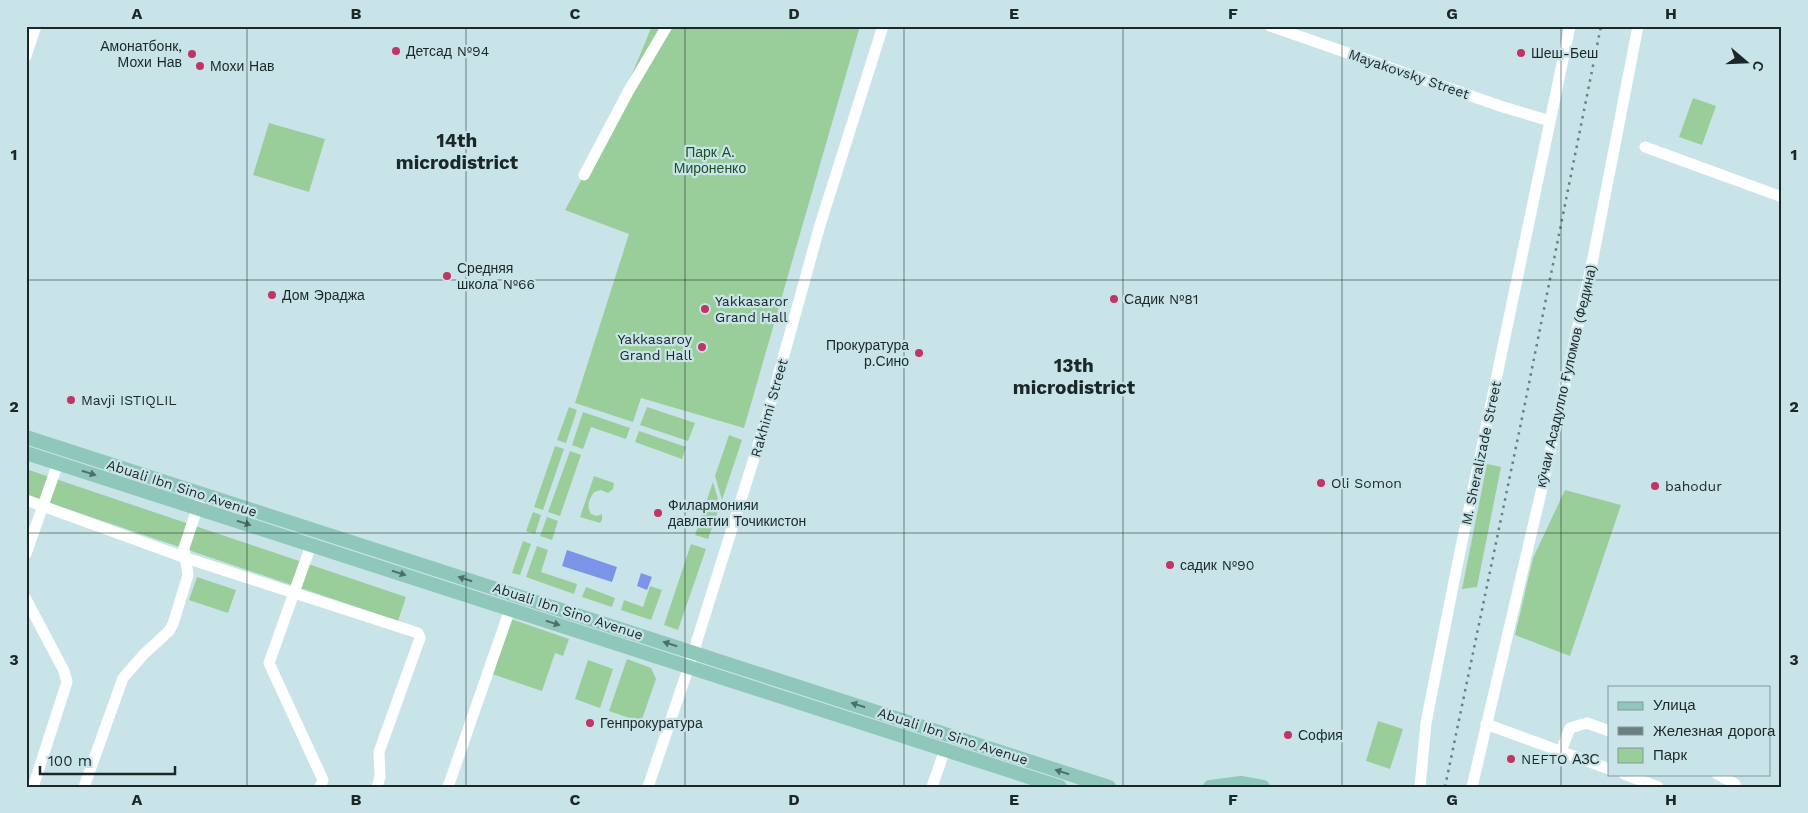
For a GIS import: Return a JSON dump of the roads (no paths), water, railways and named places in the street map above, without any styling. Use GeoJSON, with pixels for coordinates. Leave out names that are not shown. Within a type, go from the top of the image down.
{"type":"FeatureCollection","features":[{"type":"Feature","properties":{"kind":"main road","name":"Abuali Ibn Sino Avenue"},"geometry":{"type":"LineString","coordinates":[[26,437],[1109,787]]}},
{"type":"Feature","properties":{"kind":"main road","name":"Abuali Ibn Sino Avenue"},"geometry":{"type":"LineString","coordinates":[[26,453],[1060,787]]}},
{"type":"Feature","properties":{"kind":"main road"},"geometry":{"type":"LineString","coordinates":[[1210,787],[1237,785],[1263,787]]}},
{"type":"Feature","properties":{"kind":"street"},"geometry":{"type":"LineString","coordinates":[[26,56],[36,26]]}},
{"type":"Feature","properties":{"kind":"street"},"geometry":{"type":"LineString","coordinates":[[584,175],[628,92],[667,26]]}},
{"type":"Feature","properties":{"kind":"street","name":"Mayakovsky Street"},"geometry":{"type":"LineString","coordinates":[[1270,26],[1503,107],[1550,121]]}},
{"type":"Feature","properties":{"kind":"street"},"geometry":{"type":"LineString","coordinates":[[1550,121],[1570,26]]}},
{"type":"Feature","properties":{"kind":"street","name":"кӯчаи Асадулло Ғуломов (Федина)"},"geometry":{"type":"LineString","coordinates":[[1472,787],[1542,488],[1593,258],[1638,26]]}},
{"type":"Feature","properties":{"kind":"street","name":"Rakhimi Street"},"geometry":{"type":"LineString","coordinates":[[648,787],[749,488],[820,225],[882,27]]}},
{"type":"Feature","properties":{"kind":"street","name":"M. Sheralizade Street"},"geometry":{"type":"LineString","coordinates":[[1420,787],[1428,714],[1550,121]]}},
{"type":"Feature","properties":{"kind":"street"},"geometry":{"type":"LineString","coordinates":[[1645,147],[1782,197]]}},
{"type":"Feature","properties":{"kind":"street"},"geometry":{"type":"LineString","coordinates":[[26,554],[58,463]]}},
{"type":"Feature","properties":{"kind":"street"},"geometry":{"type":"LineString","coordinates":[[84,787],[123,678],[173,624],[188,575],[184,548],[202,494]]}},
{"type":"Feature","properties":{"kind":"street"},"geometry":{"type":"LineString","coordinates":[[26,500],[186,558],[418,633],[420,638],[379,752],[380,777],[377,787]]}},
{"type":"Feature","properties":{"kind":"street"},"geometry":{"type":"LineString","coordinates":[[311,545],[269,663],[323,780],[320,787]]}},
{"type":"Feature","properties":{"kind":"street"},"geometry":{"type":"LineString","coordinates":[[26,599],[64,671],[67,682],[34,784],[30,787]]}},
{"type":"Feature","properties":{"kind":"street"},"geometry":{"type":"LineString","coordinates":[[448,787],[510,609]]}},
{"type":"Feature","properties":{"kind":"street"},"geometry":{"type":"LineString","coordinates":[[1486,724],[1608,769]]}},
{"type":"Feature","properties":{"kind":"street"},"geometry":{"type":"LineString","coordinates":[[1561,751],[1570,728],[1586,724],[1608,730]]}},
{"type":"Feature","properties":{"kind":"street"},"geometry":{"type":"LineString","coordinates":[[932,787],[945,750]]}},
{"type":"Feature","properties":{"kind":"street"},"geometry":{"type":"LineString","coordinates":[[1629,776],[1658,787]]}},
{"type":"Feature","properties":{"kind":"street"},"geometry":{"type":"LineString","coordinates":[[1720,776],[1734,784],[1735,787]]}},
{"type":"Feature","properties":{"kind":"water"},"geometry":{"type":"Polygon","coordinates":[[[567,550],[617,567],[612,582],[562,566],[567,550]]]}},
{"type":"Feature","properties":{"kind":"water"},"geometry":{"type":"Polygon","coordinates":[[[641,573],[652,577],[647,590],[637,586],[641,573]]]}},
{"type":"Feature","properties":{"kind":"railway"},"geometry":{"type":"LineString","coordinates":[[1445,787],[1601,26]]}},
{"type":"Feature","properties":{"kind":"place","name":"Детсад №94"},"geometry":{"type":"Point","coordinates":[396,51]}},
{"type":"Feature","properties":{"kind":"place","name":"Шеш-Беш"},"geometry":{"type":"Point","coordinates":[1521,53]}},
{"type":"Feature","properties":{"kind":"place","name":"Амонатбонк, Мохи Нав"},"geometry":{"type":"Point","coordinates":[192,54]}},
{"type":"Feature","properties":{"kind":"place","name":"Мохи Нав"},"geometry":{"type":"Point","coordinates":[200,66]}},
{"type":"Feature","properties":{"kind":"place","name":"Средняя школа №66"},"geometry":{"type":"Point","coordinates":[447,276]}},
{"type":"Feature","properties":{"kind":"place","name":"Дом Эраджа"},"geometry":{"type":"Point","coordinates":[272,295]}},
{"type":"Feature","properties":{"kind":"place","name":"Садик №81"},"geometry":{"type":"Point","coordinates":[1114,299]}},
{"type":"Feature","properties":{"kind":"place","name":"Yakkasaror Grand Hall"},"geometry":{"type":"Point","coordinates":[705,309]}},
{"type":"Feature","properties":{"kind":"place","name":"Yakkasaroy Grand Hall"},"geometry":{"type":"Point","coordinates":[702,347]}},
{"type":"Feature","properties":{"kind":"place","name":"Прокуратура р.Сино"},"geometry":{"type":"Point","coordinates":[919,353]}},
{"type":"Feature","properties":{"kind":"place","name":"Mavji ISTIQLIL"},"geometry":{"type":"Point","coordinates":[71,400]}},
{"type":"Feature","properties":{"kind":"place","name":"Oli Somon"},"geometry":{"type":"Point","coordinates":[1321,483]}},
{"type":"Feature","properties":{"kind":"place","name":"bahodur"},"geometry":{"type":"Point","coordinates":[1655,486]}},
{"type":"Feature","properties":{"kind":"place","name":"Филармонияи давлатии Точикистон"},"geometry":{"type":"Point","coordinates":[658,513]}},
{"type":"Feature","properties":{"kind":"place","name":"садик №90"},"geometry":{"type":"Point","coordinates":[1170,565]}},
{"type":"Feature","properties":{"kind":"place","name":"Генпрокуратура"},"geometry":{"type":"Point","coordinates":[590,723]}},
{"type":"Feature","properties":{"kind":"place","name":"София"},"geometry":{"type":"Point","coordinates":[1288,735]}},
{"type":"Feature","properties":{"kind":"place","name":"NEFTO АЗС"},"geometry":{"type":"Point","coordinates":[1511,759]}},
{"type":"Feature","properties":{"kind":"district","name":"14th microdistrict"},"geometry":{"type":"Point","coordinates":[457,151]}},
{"type":"Feature","properties":{"kind":"district","name":"13th microdistrict"},"geometry":{"type":"Point","coordinates":[1074,376]}},
{"type":"Feature","properties":{"kind":"park label","name":"Парк А. Мироненко"},"geometry":{"type":"Point","coordinates":[710,160]}}]}
